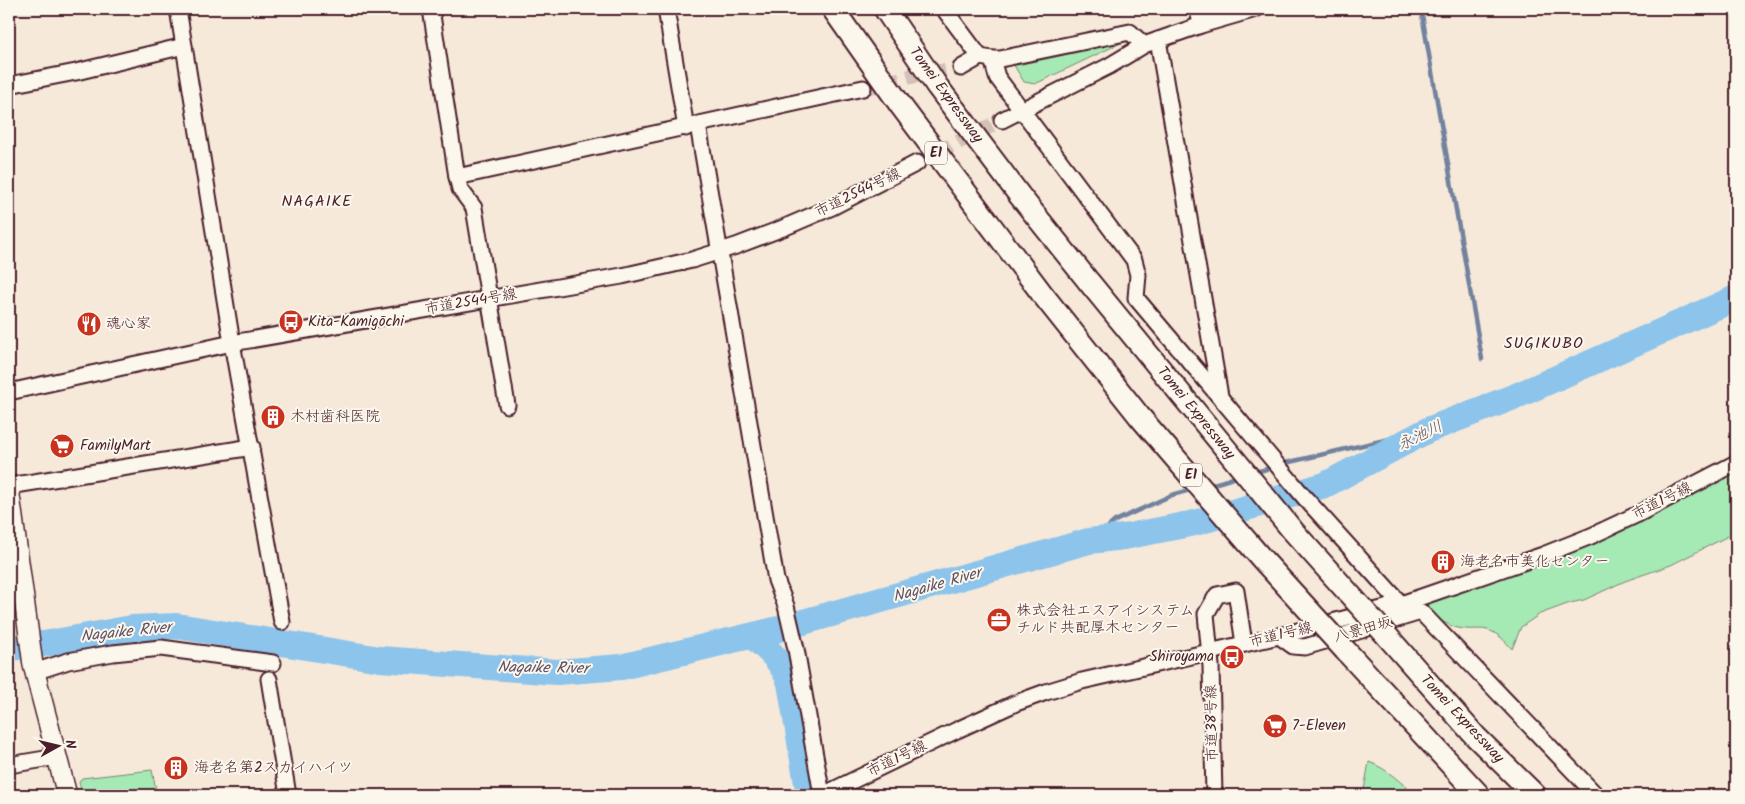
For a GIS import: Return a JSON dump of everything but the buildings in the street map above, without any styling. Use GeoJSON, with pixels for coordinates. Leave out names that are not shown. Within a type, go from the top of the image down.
{"type":"FeatureCollection","features":[{"type":"Feature","properties":{"kind":"highway","name":"E1"},"geometry":{"type":"LineString","coordinates":[[833,9],[901,106],[1043,295],[1140,417],[1262,558],[1479,795]]}},
{"type":"Feature","properties":{"kind":"highway","name":"Tomei Expressway"},"geometry":{"type":"LineString","coordinates":[[885,9],[943,94],[1014,188],[1292,531],[1476,737],[1535,795]]}},
{"type":"Feature","properties":{"kind":"main road"},"geometry":{"type":"LineString","coordinates":[[9,487],[34,669],[67,795]]}},
{"type":"Feature","properties":{"kind":"street"},"geometry":{"type":"LineString","coordinates":[[178,9],[232,343],[282,622]]}},
{"type":"Feature","properties":{"kind":"street"},"geometry":{"type":"LineString","coordinates":[[431,9],[460,189],[474,208],[507,406]]}},
{"type":"Feature","properties":{"kind":"street"},"geometry":{"type":"LineString","coordinates":[[666,9],[720,252],[776,580],[787,610],[829,794]]}},
{"type":"Feature","properties":{"kind":"street"},"geometry":{"type":"LineString","coordinates":[[944,9],[986,58],[997,77],[1134,260],[1138,275],[1136,298],[1273,461],[1400,604]]}},
{"type":"Feature","properties":{"kind":"street"},"geometry":{"type":"LineString","coordinates":[[1198,9],[1201,25]]}},
{"type":"Feature","properties":{"kind":"street"},"geometry":{"type":"LineString","coordinates":[[1002,120],[1151,43],[1201,25],[1256,9]]}},
{"type":"Feature","properties":{"kind":"street"},"geometry":{"type":"LineString","coordinates":[[961,68],[986,58],[1130,32],[1151,43]]}},
{"type":"Feature","properties":{"kind":"street"},"geometry":{"type":"LineString","coordinates":[[1151,43],[1220,398]]}},
{"type":"Feature","properties":{"kind":"street"},"geometry":{"type":"LineString","coordinates":[[9,85],[76,72],[184,46]]}},
{"type":"Feature","properties":{"kind":"street"},"geometry":{"type":"LineString","coordinates":[[458,177],[863,88]]}},
{"type":"Feature","properties":{"kind":"street","name":"市道2544号線"},"geometry":{"type":"LineString","coordinates":[[9,392],[232,343],[648,270],[720,252],[816,214],[917,163]]}},
{"type":"Feature","properties":{"kind":"street"},"geometry":{"type":"LineString","coordinates":[[9,487],[252,447]]}},
{"type":"Feature","properties":{"kind":"street","name":"市道1号線"},"geometry":{"type":"LineString","coordinates":[[829,794],[957,730],[1016,703],[1046,692],[1082,681],[1278,636],[1400,604],[1543,555],[1591,536],[1736,463]]}},
{"type":"Feature","properties":{"kind":"street","name":"市道38号線"},"geometry":{"type":"LineString","coordinates":[[1214,795],[1210,652],[1206,614],[1217,595],[1236,591],[1244,644]]}},
{"type":"Feature","properties":{"kind":"street","name":"八景田坂"},"geometry":{"type":"LineString","coordinates":[[1278,636],[1293,646],[1305,647],[1422,612],[1596,795]]}},
{"type":"Feature","properties":{"kind":"street"},"geometry":{"type":"LineString","coordinates":[[34,669],[113,653],[160,648],[273,662]]}},
{"type":"Feature","properties":{"kind":"street"},"geometry":{"type":"LineString","coordinates":[[269,679],[288,795]]}},
{"type":"Feature","properties":{"kind":"street"},"geometry":{"type":"LineString","coordinates":[[9,765],[57,757]]}},
{"type":"Feature","properties":{"kind":"green space"},"geometry":{"type":"Polygon","coordinates":[[[1123,42],[1035,84],[1024,82],[1012,62],[1123,42]]]}},
{"type":"Feature","properties":{"kind":"green space"},"geometry":{"type":"Polygon","coordinates":[[[1736,464],[1736,532],[1671,565],[1625,581],[1584,600],[1540,614],[1521,627],[1512,649],[1502,638],[1492,632],[1485,629],[1454,627],[1439,619],[1426,607],[1432,598],[1736,464]]]}},
{"type":"Feature","properties":{"kind":"green space"},"geometry":{"type":"Polygon","coordinates":[[[1369,762],[1388,772],[1415,795],[1363,795],[1369,762]]]}},
{"type":"Feature","properties":{"kind":"green space"},"geometry":{"type":"Polygon","coordinates":[[[152,770],[157,795],[82,795],[79,782],[82,778],[152,770]]]}},
{"type":"Feature","properties":{"kind":"waterway"},"geometry":{"type":"LineString","coordinates":[[1421,9],[1482,359]]}},
{"type":"Feature","properties":{"kind":"waterway","name":"Nagaike River"},"geometry":{"type":"LineString","coordinates":[[9,648],[44,644],[132,628],[177,626],[380,659],[557,672],[621,667],[775,630],[1089,541],[1124,537],[1195,523],[1325,485],[1428,430],[1516,396],[1736,298]]}},
{"type":"Feature","properties":{"kind":"waterway","name":"永池川"},"geometry":{"type":"LineString","coordinates":[[1281,464],[1428,430]]}},
{"type":"Feature","properties":{"kind":"waterway"},"geometry":{"type":"LineString","coordinates":[[1252,473],[1274,467]]}},
{"type":"Feature","properties":{"kind":"waterway"},"geometry":{"type":"LineString","coordinates":[[1207,486],[1240,476]]}},
{"type":"Feature","properties":{"kind":"waterway"},"geometry":{"type":"LineString","coordinates":[[1094,540],[1115,521],[1172,495],[1194,489]]}},
{"type":"Feature","properties":{"kind":"waterway"},"geometry":{"type":"LineString","coordinates":[[752,636],[775,657],[784,669],[790,683],[809,795]]}},
{"type":"Feature","properties":{"kind":"tunnel"},"geometry":{"type":"LineString","coordinates":[[863,88],[908,77],[961,68]]}},
{"type":"Feature","properties":{"kind":"tunnel"},"geometry":{"type":"LineString","coordinates":[[917,163],[1002,120]]}},
{"type":"Feature","properties":{"kind":"place","name":"Kita-Kamigōchi"},"geometry":{"type":"Point","coordinates":[291,322]}},
{"type":"Feature","properties":{"kind":"place","name":"魂心家"},"geometry":{"type":"Point","coordinates":[89,324]}},
{"type":"Feature","properties":{"kind":"place","name":"木村歯科医院"},"geometry":{"type":"Point","coordinates":[273,417]}},
{"type":"Feature","properties":{"kind":"place","name":"FamilyMart"},"geometry":{"type":"Point","coordinates":[62,446]}},
{"type":"Feature","properties":{"kind":"place","name":"海老名市美化センター"},"geometry":{"type":"Point","coordinates":[1443,562]}},
{"type":"Feature","properties":{"kind":"place","name":"株式会社エスアイシステム チルド共配厚木センター"},"geometry":{"type":"Point","coordinates":[999,620]}},
{"type":"Feature","properties":{"kind":"place","name":"Shiroyama"},"geometry":{"type":"Point","coordinates":[1232,657]}},
{"type":"Feature","properties":{"kind":"place","name":"7-Eleven"},"geometry":{"type":"Point","coordinates":[1275,726]}},
{"type":"Feature","properties":{"kind":"place","name":"海老名第2スカイハイツ"},"geometry":{"type":"Point","coordinates":[176,768]}},
{"type":"Feature","properties":{"kind":"district","name":"NAGAIKE"},"geometry":{"type":"Point","coordinates":[317,201]}},
{"type":"Feature","properties":{"kind":"district","name":"SUGIKUBO"},"geometry":{"type":"Point","coordinates":[1544,343]}}]}
